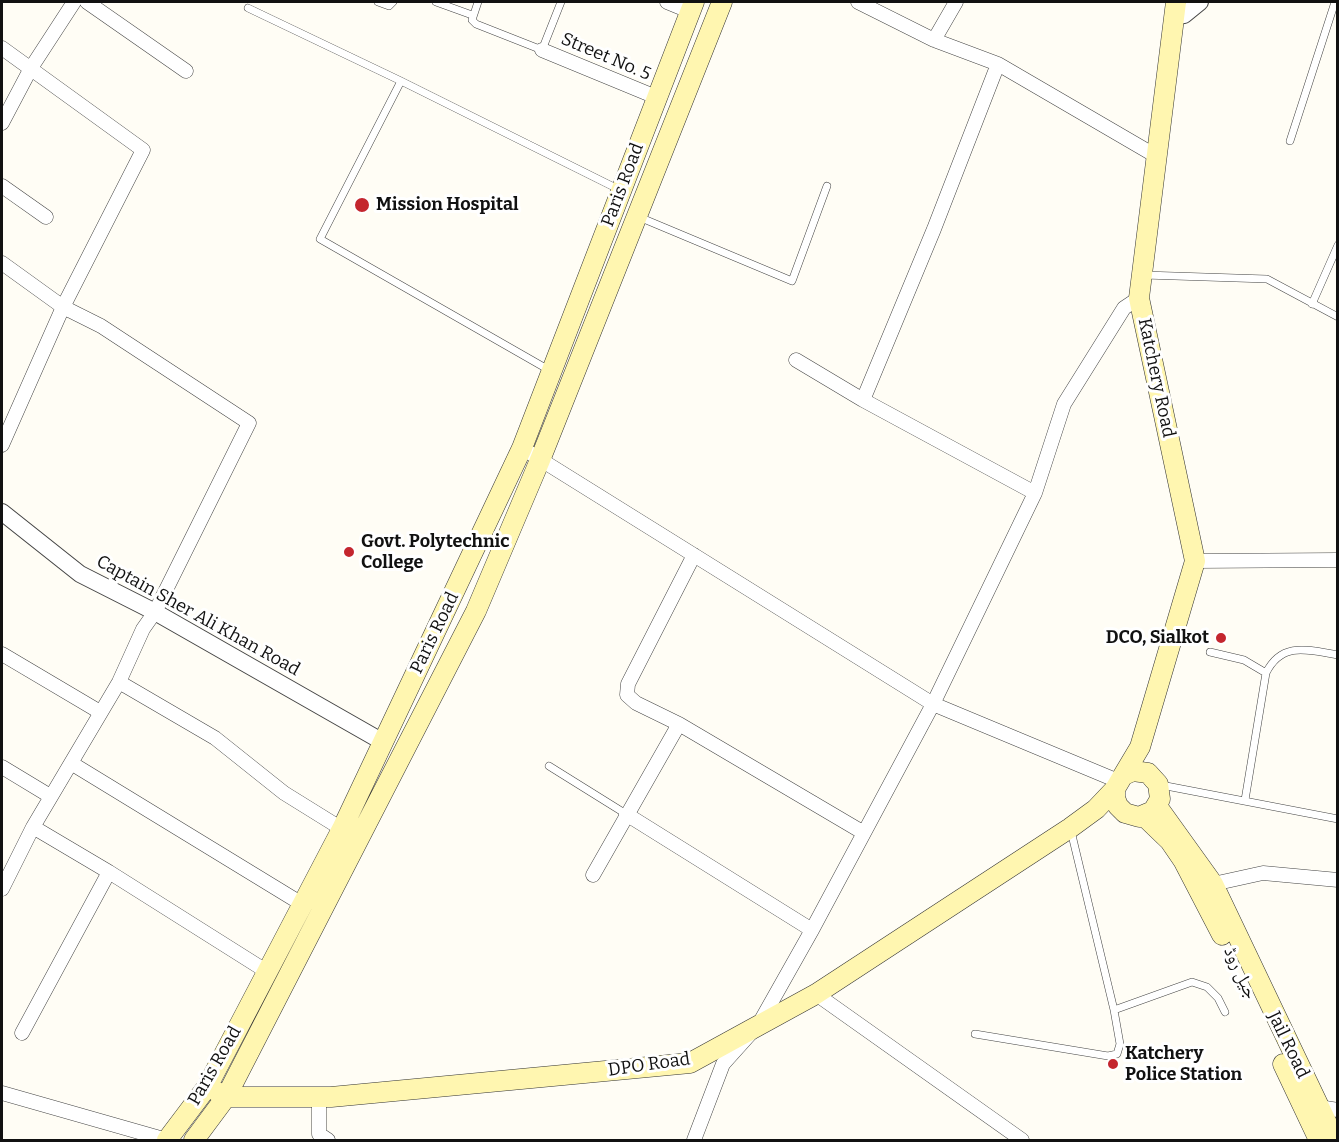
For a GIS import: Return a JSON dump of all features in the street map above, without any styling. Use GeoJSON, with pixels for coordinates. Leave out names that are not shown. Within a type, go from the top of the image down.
{"type":"FeatureCollection","features":[{"type":"Feature","properties":{"kind":"main road","name":"Paris Road"},"geometry":{"type":"LineString","coordinates":[[194,1140],[226,1097],[476,610],[540,460],[722,2]]}},
{"type":"Feature","properties":{"kind":"main road","name":"Paris Road"},"geometry":{"type":"LineString","coordinates":[[167,1140],[207,1087],[342,829],[453,598],[522,448],[622,192],[691,6]]}},
{"type":"Feature","properties":{"kind":"main road","name":"Katchery Road"},"geometry":{"type":"LineString","coordinates":[[1125,779],[1140,747],[1195,561],[1139,298],[1176,9]]}},
{"type":"Feature","properties":{"kind":"main road"},"geometry":{"type":"LineString","coordinates":[[453,598],[476,610]]}},
{"type":"Feature","properties":{"kind":"main road"},"geometry":{"type":"LineString","coordinates":[[1096,809],[1121,810],[1134,817],[1151,811],[1160,799],[1158,784],[1148,773],[1125,779],[1115,798],[1121,810]]}},
{"type":"Feature","properties":{"kind":"main road","name":"DPO Road"},"geometry":{"type":"LineString","coordinates":[[207,1087],[226,1097],[319,1097],[690,1063],[816,994],[1070,828],[1096,809],[1125,779]]}},
{"type":"Feature","properties":{"kind":"main road","name":"Jail Road"},"geometry":{"type":"LineString","coordinates":[[1151,811],[1192,854],[1213,884],[1320,1107]]}},
{"type":"Feature","properties":{"kind":"main road","name":"جیل روڈ"},"geometry":{"type":"LineString","coordinates":[[1151,811],[1183,860],[1229,948],[1320,1107],[1319,1140]]}},
{"type":"Feature","properties":{"kind":"main road"},"geometry":{"type":"LineString","coordinates":[[1320,1107],[1335,1140]]}},
{"type":"Feature","properties":{"kind":"street"},"geometry":{"type":"LineString","coordinates":[[2,123],[31,68],[74,2]]}},
{"type":"Feature","properties":{"kind":"street"},"geometry":{"type":"LineString","coordinates":[[87,2],[186,71]]}},
{"type":"Feature","properties":{"kind":"street"},"geometry":{"type":"LineString","coordinates":[[667,2],[691,6]]}},
{"type":"Feature","properties":{"kind":"street"},"geometry":{"type":"LineString","coordinates":[[858,2],[934,40],[998,64],[1156,156]]}},
{"type":"Feature","properties":{"kind":"street"},"geometry":{"type":"LineString","coordinates":[[934,40],[956,2]]}},
{"type":"Feature","properties":{"kind":"street"},"geometry":{"type":"LineString","coordinates":[[1176,9],[1184,15],[1200,2]]}},
{"type":"Feature","properties":{"kind":"street"},"geometry":{"type":"LineString","coordinates":[[2,48],[143,150],[63,307],[2,445]]}},
{"type":"Feature","properties":{"kind":"street","name":"Street No. 5"},"geometry":{"type":"LineString","coordinates":[[542,50],[656,98]]}},
{"type":"Feature","properties":{"kind":"street"},"geometry":{"type":"LineString","coordinates":[[863,400],[934,229],[998,64]]}},
{"type":"Feature","properties":{"kind":"street"},"geometry":{"type":"LineString","coordinates":[[2,186],[46,217]]}},
{"type":"Feature","properties":{"kind":"street"},"geometry":{"type":"LineString","coordinates":[[2,263],[63,307],[101,326],[249,423],[155,612],[143,629],[119,682],[50,796],[4,880]]}},
{"type":"Feature","properties":{"kind":"street"},"geometry":{"type":"LineString","coordinates":[[694,1140],[723,1064],[759,1024],[933,704],[1035,493],[1064,404],[1124,309],[1139,298]]}},
{"type":"Feature","properties":{"kind":"street"},"geometry":{"type":"LineString","coordinates":[[796,360],[863,400],[1035,493]]}},
{"type":"Feature","properties":{"kind":"street"},"geometry":{"type":"LineString","coordinates":[[522,448],[933,704],[1125,779]]}},
{"type":"Feature","properties":{"kind":"street","name":"Captain Sher Ali Khan Road"},"geometry":{"type":"LineString","coordinates":[[2,512],[80,574],[155,612],[383,742]]}},
{"type":"Feature","properties":{"kind":"street"},"geometry":{"type":"LineString","coordinates":[[694,555],[627,690],[627,695],[864,833]]}},
{"type":"Feature","properties":{"kind":"street"},"geometry":{"type":"LineString","coordinates":[[1195,561],[1338,560]]}},
{"type":"Feature","properties":{"kind":"street"},"geometry":{"type":"LineString","coordinates":[[2,654],[100,712]]}},
{"type":"Feature","properties":{"kind":"street"},"geometry":{"type":"LineString","coordinates":[[119,682],[215,738],[284,793],[342,829]]}},
{"type":"Feature","properties":{"kind":"street"},"geometry":{"type":"LineString","coordinates":[[593,875],[679,724]]}},
{"type":"Feature","properties":{"kind":"street"},"geometry":{"type":"LineString","coordinates":[[71,763],[302,904]]}},
{"type":"Feature","properties":{"kind":"street"},"geometry":{"type":"LineString","coordinates":[[2,767],[50,796]]}},
{"type":"Feature","properties":{"kind":"street"},"geometry":{"type":"LineString","coordinates":[[626,814],[812,930]]}},
{"type":"Feature","properties":{"kind":"street"},"geometry":{"type":"LineString","coordinates":[[33,827],[266,971]]}},
{"type":"Feature","properties":{"kind":"street"},"geometry":{"type":"LineString","coordinates":[[22,1033],[109,872]]}},
{"type":"Feature","properties":{"kind":"street"},"geometry":{"type":"LineString","coordinates":[[1213,884],[1263,873],[1338,880]]}},
{"type":"Feature","properties":{"kind":"street"},"geometry":{"type":"LineString","coordinates":[[816,994],[1022,1140]]}},
{"type":"Feature","properties":{"kind":"street"},"geometry":{"type":"LineString","coordinates":[[2,1093],[167,1140]]}},
{"type":"Feature","properties":{"kind":"street"},"geometry":{"type":"LineString","coordinates":[[319,1097],[319,1134],[328,1140]]}},
{"type":"Feature","properties":{"kind":"lane"},"geometry":{"type":"LineString","coordinates":[[378,2],[389,6],[393,2]]}},
{"type":"Feature","properties":{"kind":"lane"},"geometry":{"type":"LineString","coordinates":[[436,2],[472,15]]}},
{"type":"Feature","properties":{"kind":"lane"},"geometry":{"type":"LineString","coordinates":[[478,2],[472,15],[472,20],[476,24],[542,50],[561,2]]}},
{"type":"Feature","properties":{"kind":"lane"},"geometry":{"type":"LineString","coordinates":[[1290,141],[1336,2]]}},
{"type":"Feature","properties":{"kind":"lane"},"geometry":{"type":"LineString","coordinates":[[248,8],[401,81],[622,192]]}},
{"type":"Feature","properties":{"kind":"lane"},"geometry":{"type":"LineString","coordinates":[[401,81],[320,239],[552,371]]}},
{"type":"Feature","properties":{"kind":"lane"},"geometry":{"type":"LineString","coordinates":[[636,216],[792,281],[827,186]]}},
{"type":"Feature","properties":{"kind":"lane"},"geometry":{"type":"LineString","coordinates":[[1312,304],[1338,245]]}},
{"type":"Feature","properties":{"kind":"lane"},"geometry":{"type":"LineString","coordinates":[[1142,275],[1267,279],[1338,317]]}},
{"type":"Feature","properties":{"kind":"lane"},"geometry":{"type":"LineString","coordinates":[[1245,800],[1266,673],[1271,662],[1281,654],[1292,650],[1304,649],[1338,655]]}},
{"type":"Feature","properties":{"kind":"lane"},"geometry":{"type":"LineString","coordinates":[[1210,652],[1244,660],[1266,673]]}},
{"type":"Feature","properties":{"kind":"lane"},"geometry":{"type":"LineString","coordinates":[[549,766],[626,814]]}},
{"type":"Feature","properties":{"kind":"lane"},"geometry":{"type":"LineString","coordinates":[[1158,784],[1338,819]]}},
{"type":"Feature","properties":{"kind":"lane"},"geometry":{"type":"LineString","coordinates":[[975,1034],[1108,1056],[1117,1054],[1120,1044],[1114,1010],[1070,828]]}},
{"type":"Feature","properties":{"kind":"lane"},"geometry":{"type":"LineString","coordinates":[[1114,1010],[1192,982],[1207,987],[1218,998],[1225,1012]]}},
{"type":"Feature","properties":{"kind":"place","name":"Mission Hospital"},"geometry":{"type":"Point","coordinates":[362,205]}},
{"type":"Feature","properties":{"kind":"place","name":"Govt. Polytechnic College"},"geometry":{"type":"Point","coordinates":[349,552]}},
{"type":"Feature","properties":{"kind":"place","name":"DCO, Sialkot"},"geometry":{"type":"Point","coordinates":[1221,638]}},
{"type":"Feature","properties":{"kind":"place","name":"Katchery Police Station"},"geometry":{"type":"Point","coordinates":[1113,1064]}}]}
